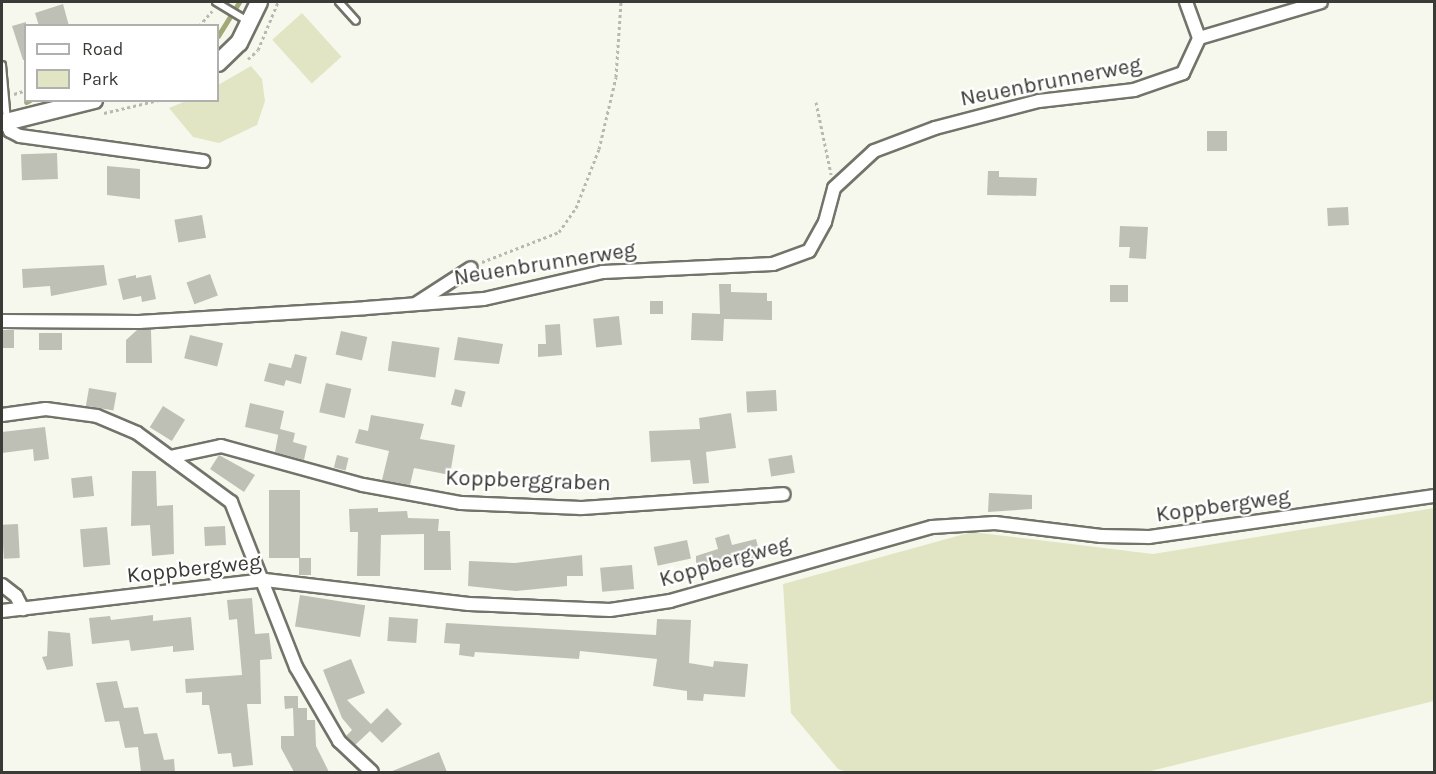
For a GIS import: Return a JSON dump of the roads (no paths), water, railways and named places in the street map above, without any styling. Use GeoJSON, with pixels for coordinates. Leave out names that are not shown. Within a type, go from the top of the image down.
{"type":"FeatureCollection","features":[{"type":"Feature","properties":{"kind":"street"},"geometry":{"type":"LineString","coordinates":[[219,62],[239,43],[242,18],[259,2]]}},
{"type":"Feature","properties":{"kind":"street"},"geometry":{"type":"LineString","coordinates":[[1186,2],[1199,38],[1321,2]]}},
{"type":"Feature","properties":{"kind":"street","name":"Neuenbrunnerweg"},"geometry":{"type":"LineString","coordinates":[[2,321],[139,322],[484,299],[603,272],[773,264],[808,251],[825,222],[834,188],[874,150],[935,128],[1039,101],[1134,90],[1183,73],[1199,38]]}},
{"type":"Feature","properties":{"kind":"street"},"geometry":{"type":"LineString","coordinates":[[86,102],[4,123],[10,131],[20,136],[203,161]]}},
{"type":"Feature","properties":{"kind":"street"},"geometry":{"type":"LineString","coordinates":[[416,304],[471,268]]}},
{"type":"Feature","properties":{"kind":"street"},"geometry":{"type":"LineString","coordinates":[[2,415],[46,409],[97,416],[136,433],[231,502],[265,580],[296,667],[339,741],[372,772]]}},
{"type":"Feature","properties":{"kind":"street","name":"Koppberggraben"},"geometry":{"type":"LineString","coordinates":[[171,457],[221,446],[363,485],[461,503],[581,508],[784,494]]}},
{"type":"Feature","properties":{"kind":"street","name":"Koppbergweg"},"geometry":{"type":"LineString","coordinates":[[2,611],[265,580],[469,604],[610,610],[670,601],[932,527],[995,524],[1101,536],[1149,537],[1434,496]]}},
{"type":"Feature","properties":{"kind":"street"},"geometry":{"type":"LineString","coordinates":[[2,585],[16,596],[22,609]]}},
{"type":"Feature","properties":{"kind":"lane"},"geometry":{"type":"LineString","coordinates":[[339,2],[356,21]]}},
{"type":"Feature","properties":{"kind":"lane"},"geometry":{"type":"LineString","coordinates":[[218,4],[242,18]]}},
{"type":"Feature","properties":{"kind":"lane"},"geometry":{"type":"LineString","coordinates":[[2,65],[4,123]]}},
{"type":"Feature","properties":{"kind":"waterway"},"geometry":{"type":"LineString","coordinates":[[219,34],[239,2]]}}]}
